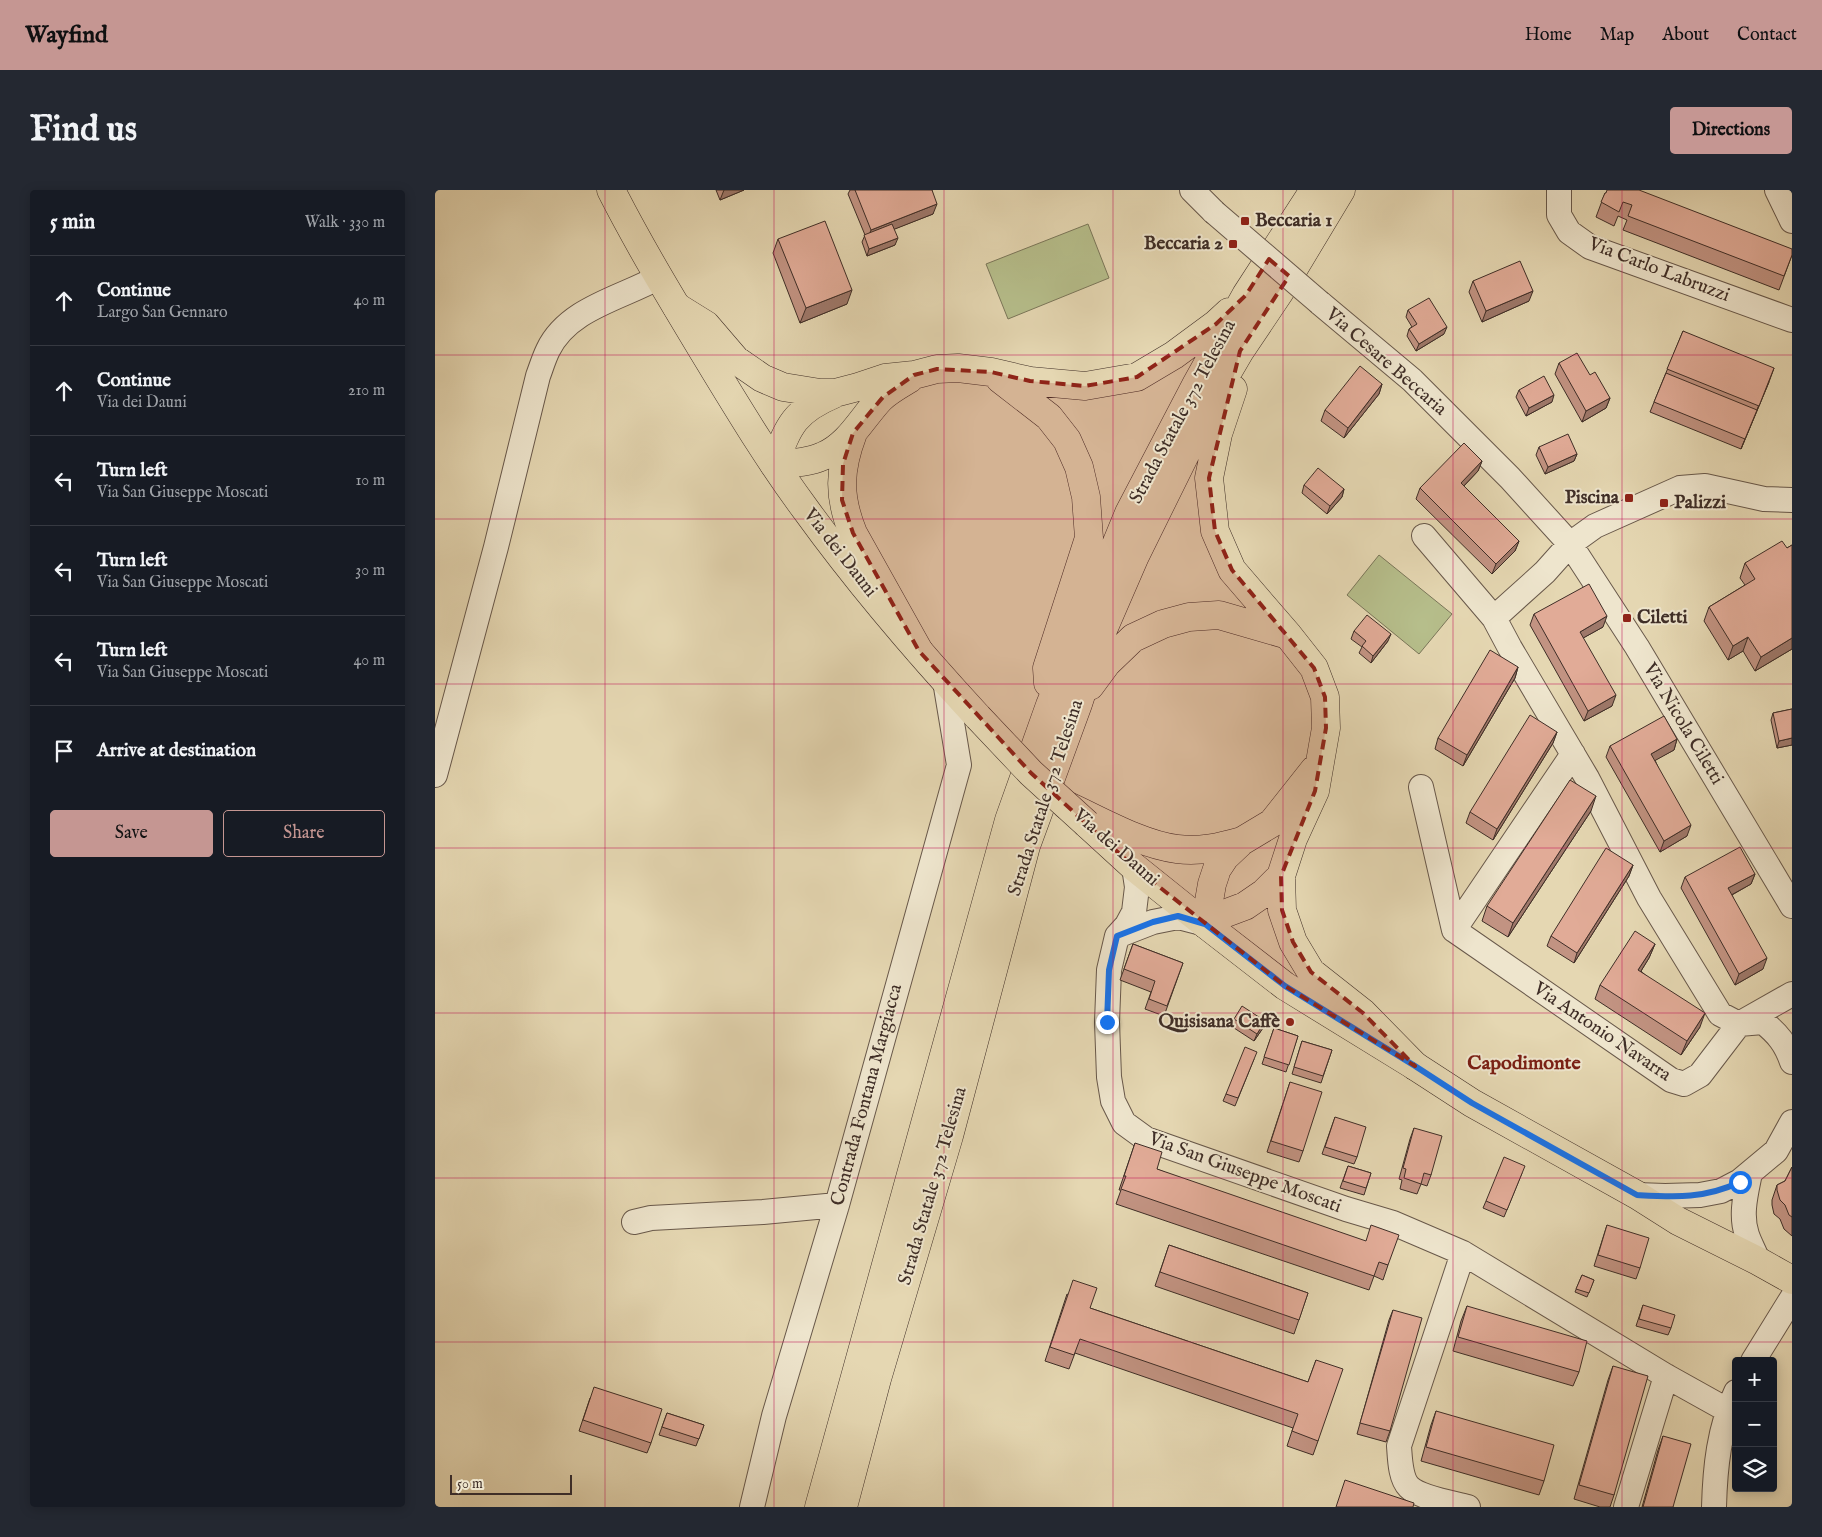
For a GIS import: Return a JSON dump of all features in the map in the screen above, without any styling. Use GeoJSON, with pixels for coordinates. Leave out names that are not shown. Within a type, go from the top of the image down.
{"type":"FeatureCollection","features":[{"type":"Feature","properties":{"kind":"main road","name":"Via dei Dauni"},"geometry":{"type":"LineString","coordinates":[[611,190],[677,307],[774,464],[805,510],[839,554],[945,681],[1031,773],[1066,806],[1205,924],[1285,986],[1472,1103],[1678,1220],[1792,1280]]}},
{"type":"Feature","properties":{"kind":"main road","name":"Strada Statale 372 Telesina"},"geometry":{"type":"LineString","coordinates":[[819,1507],[1009,820],[1050,705],[1129,513],[1197,383],[1246,295],[1314,190]]}},
{"type":"Feature","properties":{"kind":"main road","name":"Strada Statale 372 Telesina"},"geometry":{"type":"LineString","coordinates":[[843,1507],[877,1379],[949,1136],[1026,846],[1099,639],[1135,556],[1216,392],[1341,190]]}},
{"type":"Feature","properties":{"kind":"main road"},"geometry":{"type":"LineString","coordinates":[[677,307],[706,325],[736,360],[762,378],[794,390],[820,394],[835,393],[858,388],[885,378],[914,375],[937,369],[958,368],[991,372],[1030,381],[1085,386],[1137,377],[1174,356],[1216,324],[1246,295]]}},
{"type":"Feature","properties":{"kind":"main road"},"geometry":{"type":"LineString","coordinates":[[1240,351],[1233,391],[1218,434],[1209,478],[1215,532],[1231,570],[1314,668],[1325,697],[1326,728],[1315,791],[1293,839],[1281,876],[1282,910],[1293,942],[1311,972],[1363,1013],[1415,1066]]}},
{"type":"Feature","properties":{"kind":"main road"},"geometry":{"type":"LineString","coordinates":[[991,372],[1049,417],[1067,440],[1079,467],[1087,497],[1089,538],[1047,668],[1050,705]]}},
{"type":"Feature","properties":{"kind":"main road"},"geometry":{"type":"LineString","coordinates":[[914,375],[883,397],[863,417],[853,433],[843,464],[841,482],[842,500],[853,533],[919,651]]}},
{"type":"Feature","properties":{"kind":"main road"},"geometry":{"type":"LineString","coordinates":[[835,393],[815,402],[803,410],[796,418],[774,464],[822,457],[833,452],[853,433]]}},
{"type":"Feature","properties":{"kind":"main road"},"geometry":{"type":"LineString","coordinates":[[1077,704],[1107,663],[1133,638],[1163,624],[1189,617],[1219,616],[1288,635]]}},
{"type":"Feature","properties":{"kind":"main road"},"geometry":{"type":"LineString","coordinates":[[1205,924],[1217,869],[1225,857],[1242,841],[1271,824],[1319,765]]}},
{"type":"Feature","properties":{"kind":"main road"},"geometry":{"type":"LineString","coordinates":[[1066,806],[1143,840],[1166,847],[1187,850],[1206,849],[1242,841]]}},
{"type":"Feature","properties":{"kind":"main road"},"geometry":{"type":"LineString","coordinates":[[1205,924],[1221,915],[1245,906],[1263,893],[1281,876]]}},
{"type":"Feature","properties":{"kind":"street","name":"Via Cesare Beccaria"},"geometry":{"type":"LineString","coordinates":[[1192,190],[1214,212],[1412,380],[1510,478],[1570,544]]}},
{"type":"Feature","properties":{"kind":"street","name":"Via Carlo Labruzzi"},"geometry":{"type":"LineString","coordinates":[[1559,190],[1559,214],[1569,232],[1590,247],[1792,320]]}},
{"type":"Feature","properties":{"kind":"street"},"geometry":{"type":"LineString","coordinates":[[1777,190],[1792,221]]}},
{"type":"Feature","properties":{"kind":"street"},"geometry":{"type":"LineString","coordinates":[[435,775],[538,376],[548,350],[561,331],[579,316],[659,277]]}},
{"type":"Feature","properties":{"kind":"street"},"geometry":{"type":"LineString","coordinates":[[1494,618],[1545,572],[1570,544],[1595,526],[1680,488],[1705,486],[1764,499],[1792,500]]}},
{"type":"Feature","properties":{"kind":"street"},"geometry":{"type":"LineString","coordinates":[[1424,536],[1494,618],[1573,754],[1649,898],[1720,1014],[1739,1024],[1763,1022],[1777,1033],[1789,1052],[1792,1062]]}},
{"type":"Feature","properties":{"kind":"street","name":"Via Nicola Ciletti"},"geometry":{"type":"LineString","coordinates":[[1570,544],[1637,647],[1792,906]]}},
{"type":"Feature","properties":{"kind":"street","name":"Contrada Fontana Margiacca"},"geometry":{"type":"LineString","coordinates":[[752,1507],[774,1416],[837,1205],[959,765],[945,681]]}},
{"type":"Feature","properties":{"kind":"street"},"geometry":{"type":"LineString","coordinates":[[1454,930],[1573,754]]}},
{"type":"Feature","properties":{"kind":"street"},"geometry":{"type":"LineString","coordinates":[[1421,787],[1454,930]]}},
{"type":"Feature","properties":{"kind":"street","name":"Via San Giuseppe Moscati"},"geometry":{"type":"LineString","coordinates":[[1135,866],[1137,887],[1134,912],[1127,925],[1117,936],[1109,970],[1107,1022],[1109,1077],[1113,1100],[1124,1123],[1146,1139],[1346,1209],[1393,1223],[1463,1253],[1666,1376],[1732,1401]]}},
{"type":"Feature","properties":{"kind":"street"},"geometry":{"type":"LineString","coordinates":[[1117,936],[1153,922],[1178,916],[1205,924]]}},
{"type":"Feature","properties":{"kind":"street","name":"Via Antonio Navarra"},"geometry":{"type":"LineString","coordinates":[[1454,930],[1671,1080],[1684,1084],[1700,1075],[1739,1024],[1792,994]]}},
{"type":"Feature","properties":{"kind":"street"},"geometry":{"type":"LineString","coordinates":[[1637,1195],[1699,1195],[1721,1191],[1740,1182],[1776,1151],[1792,1122]]}},
{"type":"Feature","properties":{"kind":"street"},"geometry":{"type":"LineString","coordinates":[[1750,1173],[1743,1217],[1747,1236],[1758,1261]]}},
{"type":"Feature","properties":{"kind":"street"},"geometry":{"type":"LineString","coordinates":[[635,1222],[671,1217],[763,1212],[837,1205]]}},
{"type":"Feature","properties":{"kind":"street"},"geometry":{"type":"LineString","coordinates":[[1463,1253],[1399,1446],[1401,1468],[1409,1487],[1429,1497],[1468,1507]]}},
{"type":"Feature","properties":{"kind":"street"},"geometry":{"type":"LineString","coordinates":[[1755,1357],[1792,1298]]}},
{"type":"Feature","properties":{"kind":"street"},"geometry":{"type":"LineString","coordinates":[[1626,1507],[1666,1376]]}},
{"type":"Feature","properties":{"kind":"street"},"geometry":{"type":"LineString","coordinates":[[1714,1507],[1715,1472],[1732,1401]]}},
{"type":"Feature","properties":{"kind":"highlighted area"},"geometry":{"type":"Polygon","coordinates":[[[1269,259],[1289,276],[1240,351],[1209,478],[1215,531],[1232,570],[1314,668],[1325,697],[1326,728],[1315,791],[1281,876],[1282,910],[1293,942],[1311,972],[1363,1013],[1415,1066],[1285,986],[1134,867],[1031,773],[919,651],[853,533],[842,500],[843,464],[853,433],[883,397],[914,375],[937,369],[991,372],[1030,381],[1085,386],[1137,377],[1216,324],[1246,295],[1269,259]]]}},
{"type":"Feature","properties":{"kind":"green space"},"geometry":{"type":"Polygon","coordinates":[[[1088,224],[1109,278],[1008,319],[986,264],[1088,224]]]}},
{"type":"Feature","properties":{"kind":"green space"},"geometry":{"type":"Polygon","coordinates":[[[1379,555],[1452,614],[1419,654],[1347,595],[1379,555]]]}},
{"type":"Feature","properties":{"kind":"building"},"geometry":{"type":"Polygon","coordinates":[[[855,190],[932,190],[937,204],[871,230],[855,190]]]}},
{"type":"Feature","properties":{"kind":"building"},"geometry":{"type":"Polygon","coordinates":[[[1607,190],[1639,190],[1792,249],[1792,255],[1784,276],[1628,216],[1632,205],[1623,202],[1619,212],[1601,202],[1607,190]]]}},
{"type":"Feature","properties":{"kind":"building"},"geometry":{"type":"Polygon","coordinates":[[[825,221],[852,290],[806,308],[778,239],[825,221]]]}},
{"type":"Feature","properties":{"kind":"building"},"geometry":{"type":"Polygon","coordinates":[[[892,224],[898,238],[869,249],[864,235],[892,224]]]}},
{"type":"Feature","properties":{"kind":"building"},"geometry":{"type":"Polygon","coordinates":[[[1520,261],[1533,291],[1486,311],[1473,281],[1520,261]]]}},
{"type":"Feature","properties":{"kind":"building"},"geometry":{"type":"Polygon","coordinates":[[[1429,298],[1447,327],[1419,344],[1409,329],[1417,324],[1408,310],[1429,298]]]}},
{"type":"Feature","properties":{"kind":"building"},"geometry":{"type":"Polygon","coordinates":[[[1683,331],[1774,368],[1759,406],[1667,369],[1683,331]]]}},
{"type":"Feature","properties":{"kind":"building"},"geometry":{"type":"Polygon","coordinates":[[[1577,353],[1590,375],[1595,372],[1610,398],[1586,411],[1559,363],[1577,353]]]}},
{"type":"Feature","properties":{"kind":"building"},"geometry":{"type":"Polygon","coordinates":[[[1360,366],[1382,384],[1348,428],[1325,410],[1360,366]]]}},
{"type":"Feature","properties":{"kind":"building"},"geometry":{"type":"Polygon","coordinates":[[[1666,373],[1757,410],[1745,439],[1654,402],[1666,373]]]}},
{"type":"Feature","properties":{"kind":"building"},"geometry":{"type":"Polygon","coordinates":[[[1544,376],[1554,395],[1529,408],[1519,390],[1544,376]]]}},
{"type":"Feature","properties":{"kind":"building"},"geometry":{"type":"Polygon","coordinates":[[[1568,434],[1577,454],[1548,467],[1539,447],[1568,434]]]}},
{"type":"Feature","properties":{"kind":"building"},"geometry":{"type":"Polygon","coordinates":[[[1464,443],[1482,461],[1461,483],[1519,541],[1496,564],[1420,488],[1464,443]]]}},
{"type":"Feature","properties":{"kind":"building"},"geometry":{"type":"Polygon","coordinates":[[[1318,468],[1344,489],[1330,506],[1304,485],[1318,468]]]}},
{"type":"Feature","properties":{"kind":"building"},"geometry":{"type":"Polygon","coordinates":[[[1782,541],[1787,548],[1792,545],[1792,638],[1761,657],[1748,637],[1733,646],[1709,607],[1755,579],[1745,563],[1782,541]]]}},
{"type":"Feature","properties":{"kind":"building"},"geometry":{"type":"Polygon","coordinates":[[[1589,584],[1607,616],[1580,632],[1616,695],[1588,711],[1534,614],[1589,584]]]}},
{"type":"Feature","properties":{"kind":"building"},"geometry":{"type":"Polygon","coordinates":[[[1367,615],[1391,634],[1373,656],[1362,646],[1366,641],[1354,631],[1367,615]]]}},
{"type":"Feature","properties":{"kind":"building"},"geometry":{"type":"Polygon","coordinates":[[[1490,650],[1518,667],[1467,755],[1438,738],[1490,650]]]}},
{"type":"Feature","properties":{"kind":"building"},"geometry":{"type":"Polygon","coordinates":[[[1792,709],[1792,738],[1779,741],[1773,713],[1792,709]]]}},
{"type":"Feature","properties":{"kind":"building"},"geometry":{"type":"Polygon","coordinates":[[[1530,715],[1557,732],[1497,829],[1470,812],[1530,715]]]}},
{"type":"Feature","properties":{"kind":"building"},"geometry":{"type":"Polygon","coordinates":[[[1664,716],[1677,739],[1651,754],[1691,825],[1664,841],[1610,746],[1664,716]]]}},
{"type":"Feature","properties":{"kind":"building"},"geometry":{"type":"Polygon","coordinates":[[[1570,780],[1596,796],[1513,923],[1487,906],[1570,780]]]}},
{"type":"Feature","properties":{"kind":"building"},"geometry":{"type":"Polygon","coordinates":[[[1740,847],[1755,874],[1728,888],[1767,958],[1739,974],[1685,877],[1740,847]]]}},
{"type":"Feature","properties":{"kind":"building"},"geometry":{"type":"Polygon","coordinates":[[[1606,848],[1633,865],[1577,953],[1551,936],[1606,848]]]}},
{"type":"Feature","properties":{"kind":"building"},"geometry":{"type":"Polygon","coordinates":[[[1635,931],[1655,944],[1638,970],[1705,1013],[1687,1041],[1600,985],[1635,931]]]}},
{"type":"Feature","properties":{"kind":"building"},"geometry":{"type":"Polygon","coordinates":[[[1133,944],[1183,963],[1167,1006],[1149,999],[1155,981],[1124,969],[1133,944]]]}},
{"type":"Feature","properties":{"kind":"building"},"geometry":{"type":"Polygon","coordinates":[[[1242,1006],[1265,1021],[1257,1034],[1234,1019],[1242,1006]]]}},
{"type":"Feature","properties":{"kind":"building"},"geometry":{"type":"Polygon","coordinates":[[[1274,1028],[1298,1036],[1289,1065],[1264,1057],[1274,1028]]]}},
{"type":"Feature","properties":{"kind":"building"},"geometry":{"type":"Polygon","coordinates":[[[1302,1041],[1332,1050],[1323,1076],[1294,1067],[1302,1041]]]}},
{"type":"Feature","properties":{"kind":"building"},"geometry":{"type":"Polygon","coordinates":[[[1245,1047],[1257,1052],[1238,1098],[1226,1094],[1245,1047]]]}},
{"type":"Feature","properties":{"kind":"building"},"geometry":{"type":"Polygon","coordinates":[[[1290,1082],[1322,1092],[1303,1151],[1271,1141],[1290,1082]]]}},
{"type":"Feature","properties":{"kind":"building"},"geometry":{"type":"Polygon","coordinates":[[[1335,1117],[1366,1127],[1357,1157],[1325,1147],[1335,1117]]]}},
{"type":"Feature","properties":{"kind":"building"},"geometry":{"type":"Polygon","coordinates":[[[1414,1128],[1442,1136],[1431,1175],[1424,1173],[1421,1184],[1404,1178],[1406,1169],[1403,1168],[1414,1128]]]}},
{"type":"Feature","properties":{"kind":"building"},"geometry":{"type":"Polygon","coordinates":[[[1135,1143],[1162,1152],[1157,1169],[1366,1241],[1371,1225],[1399,1235],[1388,1265],[1379,1262],[1374,1276],[1121,1189],[1135,1143]]]}},
{"type":"Feature","properties":{"kind":"building"},"geometry":{"type":"Polygon","coordinates":[[[1504,1157],[1525,1166],[1507,1210],[1486,1201],[1504,1157]]]}},
{"type":"Feature","properties":{"kind":"building"},"geometry":{"type":"Polygon","coordinates":[[[1348,1166],[1371,1173],[1366,1188],[1343,1181],[1348,1166]]]}},
{"type":"Feature","properties":{"kind":"building"},"geometry":{"type":"Polygon","coordinates":[[[1792,1167],[1792,1217],[1780,1200],[1777,1185],[1785,1181],[1792,1167]]]}},
{"type":"Feature","properties":{"kind":"building"},"geometry":{"type":"Polygon","coordinates":[[[1607,1225],[1649,1238],[1640,1268],[1598,1255],[1607,1225]]]}},
{"type":"Feature","properties":{"kind":"building"},"geometry":{"type":"Polygon","coordinates":[[[1169,1245],[1308,1293],[1299,1320],[1160,1272],[1169,1245]]]}},
{"type":"Feature","properties":{"kind":"building"},"geometry":{"type":"Polygon","coordinates":[[[1582,1275],[1594,1280],[1589,1293],[1576,1289],[1582,1275]]]}},
{"type":"Feature","properties":{"kind":"building"},"geometry":{"type":"Polygon","coordinates":[[[1073,1280],[1097,1288],[1090,1308],[1308,1382],[1316,1360],[1343,1369],[1318,1441],[1292,1431],[1298,1414],[1080,1339],[1074,1355],[1050,1347],[1073,1280]]]}},
{"type":"Feature","properties":{"kind":"building"},"geometry":{"type":"Polygon","coordinates":[[[1643,1305],[1675,1315],[1671,1328],[1639,1319],[1643,1305]]]}},
{"type":"Feature","properties":{"kind":"building"},"geometry":{"type":"Polygon","coordinates":[[[1467,1306],[1587,1341],[1579,1372],[1458,1337],[1467,1306]]]}},
{"type":"Feature","properties":{"kind":"building"},"geometry":{"type":"Polygon","coordinates":[[[1393,1310],[1422,1318],[1390,1431],[1360,1423],[1393,1310]]]}},
{"type":"Feature","properties":{"kind":"building"},"geometry":{"type":"Polygon","coordinates":[[[1613,1366],[1648,1376],[1614,1495],[1579,1485],[1613,1366]]]}},
{"type":"Feature","properties":{"kind":"building"},"geometry":{"type":"Polygon","coordinates":[[[594,1387],[662,1409],[651,1443],[583,1420],[594,1387]]]}},
{"type":"Feature","properties":{"kind":"building"},"geometry":{"type":"Polygon","coordinates":[[[1436,1411],[1554,1445],[1544,1481],[1426,1447],[1436,1411]]]}},
{"type":"Feature","properties":{"kind":"building"},"geometry":{"type":"Polygon","coordinates":[[[667,1413],[704,1425],[699,1439],[662,1427],[667,1413]]]}},
{"type":"Feature","properties":{"kind":"building"},"geometry":{"type":"Polygon","coordinates":[[[1663,1436],[1691,1444],[1673,1507],[1643,1507],[1663,1436]]]}},
{"type":"Feature","properties":{"kind":"building"},"geometry":{"type":"Polygon","coordinates":[[[1345,1480],[1414,1503],[1413,1507],[1336,1507],[1345,1480]]]}},
{"type":"Feature","properties":{"kind":"place","name":"Beccaria 1"},"geometry":{"type":"Point","coordinates":[1245,221]}},
{"type":"Feature","properties":{"kind":"place","name":"Beccaria 2"},"geometry":{"type":"Point","coordinates":[1233,244]}},
{"type":"Feature","properties":{"kind":"place","name":"Piscina"},"geometry":{"type":"Point","coordinates":[1629,498]}},
{"type":"Feature","properties":{"kind":"place","name":"Palizzi"},"geometry":{"type":"Point","coordinates":[1664,503]}},
{"type":"Feature","properties":{"kind":"place","name":"Ciletti"},"geometry":{"type":"Point","coordinates":[1627,618]}},
{"type":"Feature","properties":{"kind":"place","name":"Quisisana Caffè"},"geometry":{"type":"Point","coordinates":[1290,1022]}},
{"type":"Feature","properties":{"kind":"district","name":"Capodimonte"},"geometry":{"type":"Point","coordinates":[1524,1063]}},
{"type":"Feature","properties":{"kind":"route"},"geometry":{"type":"LineString","coordinates":[[1107,1022],[1109,970],[1117,936],[1153,922],[1178,916],[1205,924],[1285,986],[1472,1103],[1637,1195],[1699,1195],[1721,1191],[1740,1182]]}}]}
